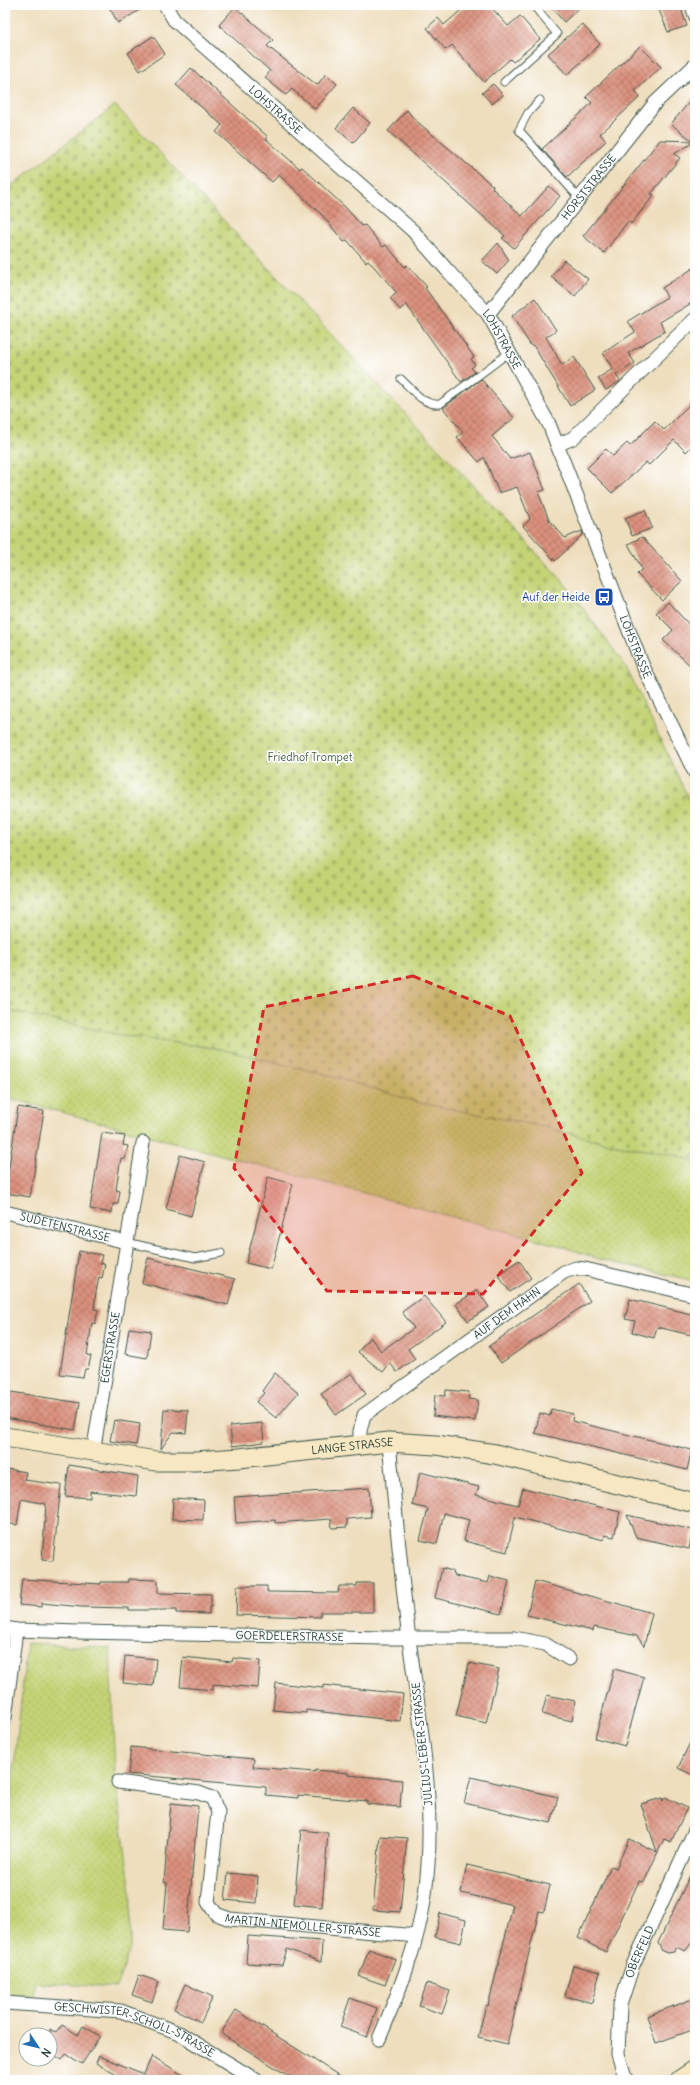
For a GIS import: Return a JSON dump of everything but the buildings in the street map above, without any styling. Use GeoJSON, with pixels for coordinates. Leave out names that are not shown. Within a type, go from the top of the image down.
{"type":"FeatureCollection","features":[{"type":"Feature","properties":{"kind":"street","name":"LOHSTRASSE"},"geometry":{"type":"LineString","coordinates":[[165,5],[174,20],[413,231],[488,314],[510,351],[549,424],[642,664],[695,774]]}},
{"type":"Feature","properties":{"kind":"street"},"geometry":{"type":"LineString","coordinates":[[692,5],[695,15]]}},
{"type":"Feature","properties":{"kind":"street","name":"HORSTSTRASSE"},"geometry":{"type":"LineString","coordinates":[[488,314],[655,103],[695,65]]}},
{"type":"Feature","properties":{"kind":"street"},"geometry":{"type":"LineString","coordinates":[[557,445],[573,438],[695,319]]}},
{"type":"Feature","properties":{"kind":"street","name":"EGERSTRASSE"},"geometry":{"type":"LineString","coordinates":[[93,1452],[143,1143]]}},
{"type":"Feature","properties":{"kind":"street","name":"SUDETENSTRASSE"},"geometry":{"type":"LineString","coordinates":[[5,1212],[126,1242]]}},
{"type":"Feature","properties":{"kind":"street","name":"AUF DEM HAHN"},"geometry":{"type":"LineString","coordinates":[[360,1444],[360,1431],[364,1415],[564,1272],[576,1268],[585,1269],[695,1295]]}},
{"type":"Feature","properties":{"kind":"street","name":"LANGE STRASSE"},"geometry":{"type":"LineString","coordinates":[[5,1437],[156,1461],[196,1462],[388,1442],[436,1445],[495,1454],[695,1503]]}},
{"type":"Feature","properties":{"kind":"street","name":"JULIUS-LEBER-STRASSE"},"geometry":{"type":"LineString","coordinates":[[378,2038],[406,1972],[416,1936],[425,1894],[429,1824],[427,1769],[409,1638],[388,1442]]}},
{"type":"Feature","properties":{"kind":"street"},"geometry":{"type":"LineString","coordinates":[[5,1718],[10,1629]]}},
{"type":"Feature","properties":{"kind":"street","name":"GOERDELERSTRASSE"},"geometry":{"type":"LineString","coordinates":[[10,1629],[409,1638],[514,1638],[545,1644],[569,1659]]}},
{"type":"Feature","properties":{"kind":"street","name":"MARTIN-NIEMÖLLER-STRASSE"},"geometry":{"type":"LineString","coordinates":[[118,1782],[199,1793],[212,1798],[218,1812],[208,1902],[216,1914],[230,1919],[416,1936]]}},
{"type":"Feature","properties":{"kind":"street","name":"OBERFELD"},"geometry":{"type":"LineString","coordinates":[[626,2080],[618,2054],[620,2006],[633,1965],[695,1830]]}},
{"type":"Feature","properties":{"kind":"street","name":"GESCHWISTER-SCHOLL-STRASSE"},"geometry":{"type":"LineString","coordinates":[[5,2003],[122,2011],[179,2033],[256,2080]]}},
{"type":"Feature","properties":{"kind":"street"},"geometry":{"type":"LineString","coordinates":[[680,2080],[695,2070]]}},
{"type":"Feature","properties":{"kind":"lane"},"geometry":{"type":"LineString","coordinates":[[504,82],[557,34],[533,5]]}},
{"type":"Feature","properties":{"kind":"lane"},"geometry":{"type":"LineString","coordinates":[[540,100],[528,113],[520,130],[579,198]]}},
{"type":"Feature","properties":{"kind":"lane"},"geometry":{"type":"LineString","coordinates":[[401,379],[426,402],[433,405],[440,404],[510,351]]}},
{"type":"Feature","properties":{"kind":"lane"},"geometry":{"type":"LineString","coordinates":[[126,1242],[195,1258],[221,1253]]}},
{"type":"Feature","properties":{"kind":"highlighted area"},"geometry":{"type":"Polygon","coordinates":[[[413,976],[510,1016],[582,1173],[483,1294],[327,1291],[234,1168],[264,1007],[413,976]]]}},
{"type":"Feature","properties":{"kind":"green space","name":"Friedhof Trompet"},"geometry":{"type":"Polygon","coordinates":[[[115,105],[562,580],[625,665],[695,812],[695,1163],[680,1156],[616,1145],[540,1126],[420,1103],[324,1074],[220,1049],[125,1036],[5,1010],[5,191],[115,105]]]}},
{"type":"Feature","properties":{"kind":"green space"},"geometry":{"type":"Polygon","coordinates":[[[5,1010],[125,1036],[220,1049],[324,1074],[420,1103],[540,1126],[616,1145],[680,1156],[695,1163],[695,1281],[599,1259],[561,1246],[5,1097],[5,1010]]]}},
{"type":"Feature","properties":{"kind":"green space"},"geometry":{"type":"Polygon","coordinates":[[[27,1643],[110,1648],[115,1774],[131,1893],[130,1948],[116,1988],[34,1982],[34,1996],[5,1994],[5,1854],[27,1643]]]}},
{"type":"Feature","properties":{"kind":"place","name":"Auf der Heide"},"geometry":{"type":"Point","coordinates":[604,597]}}]}
